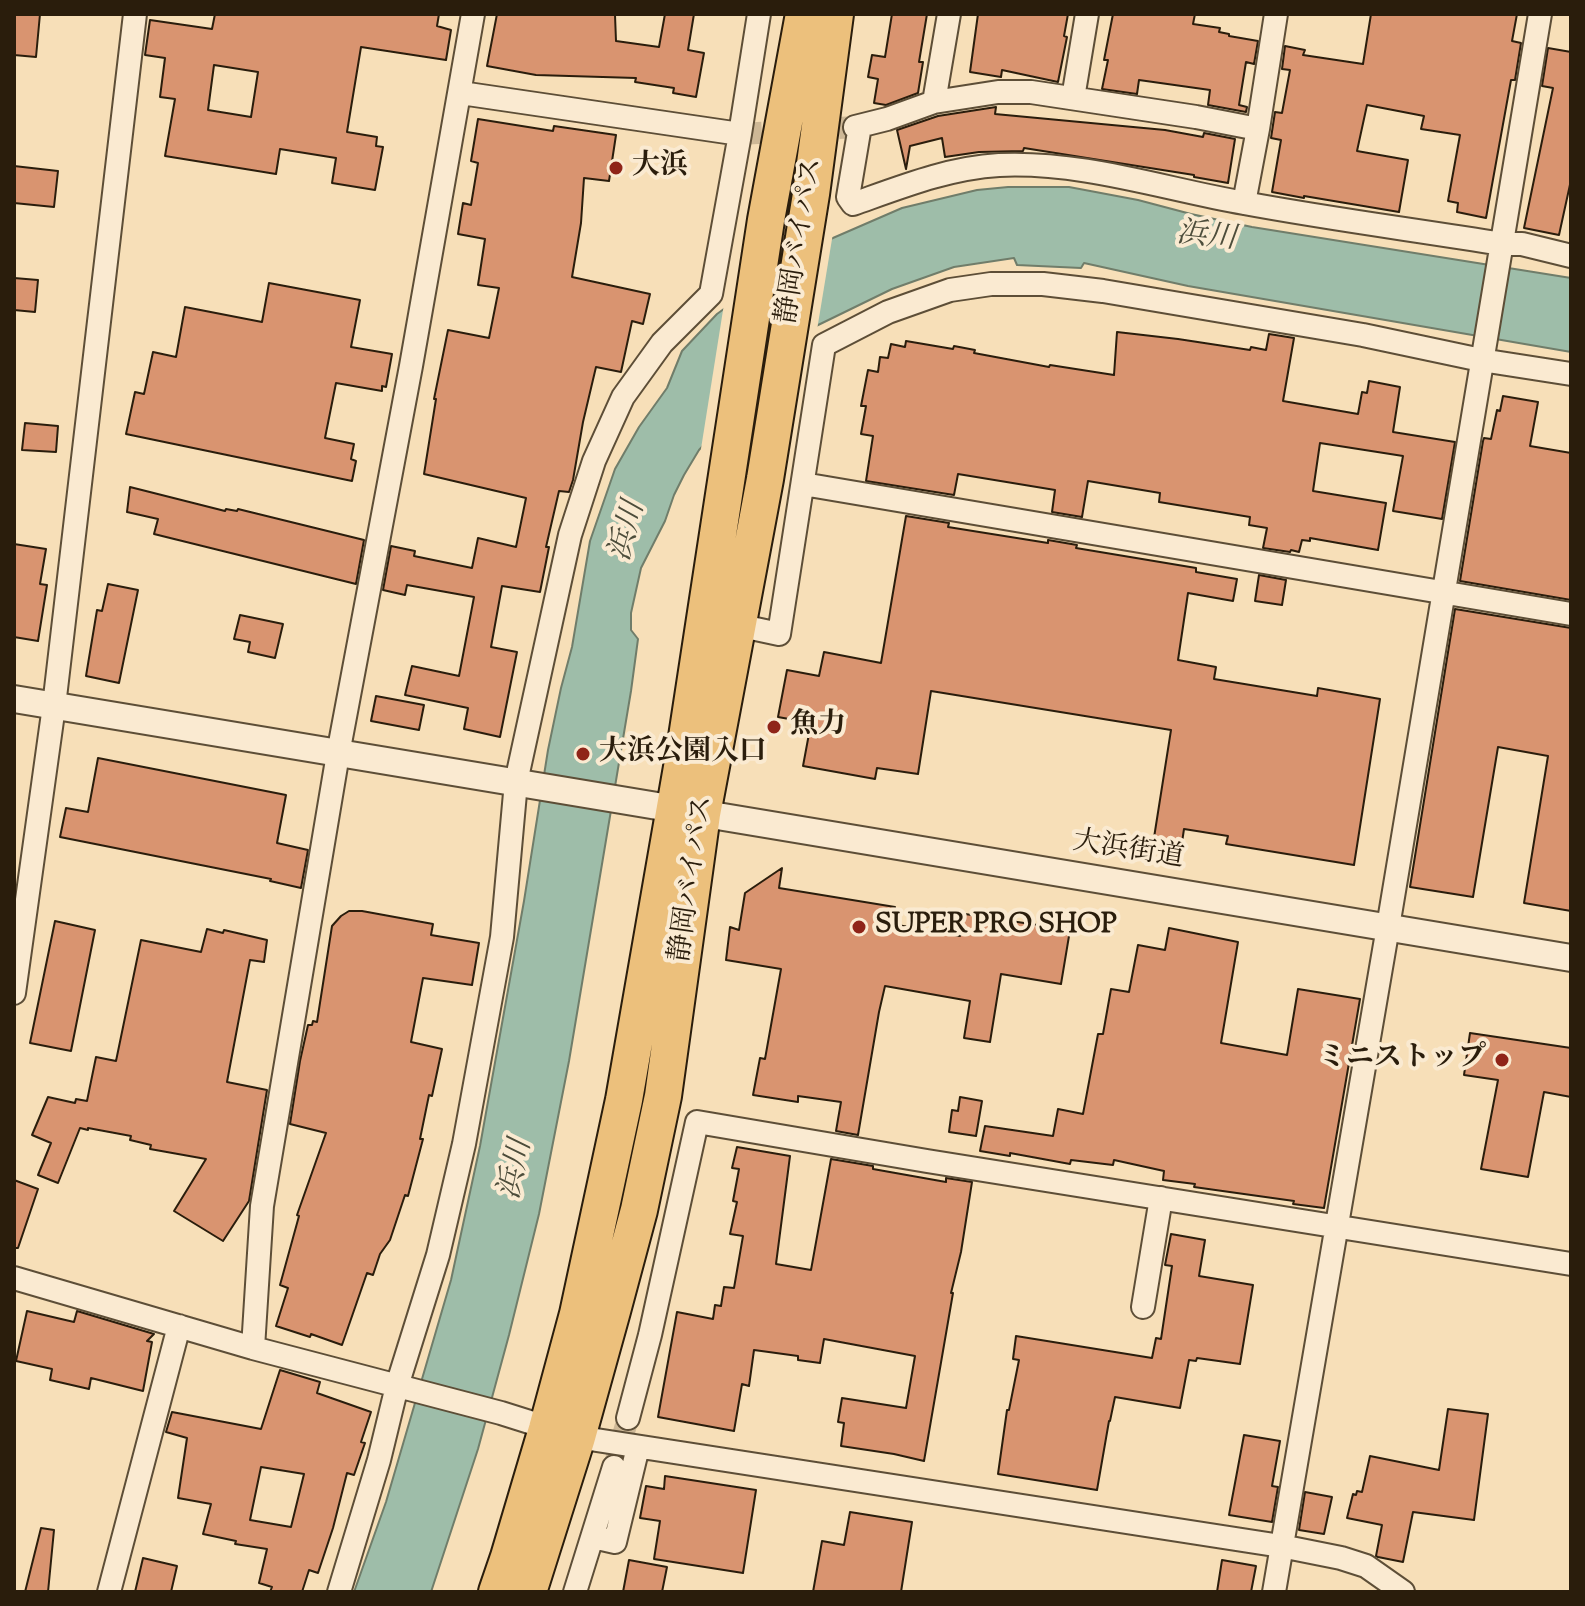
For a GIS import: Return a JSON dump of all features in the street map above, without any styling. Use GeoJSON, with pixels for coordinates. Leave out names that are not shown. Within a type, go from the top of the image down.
{"type":"FeatureCollection","features":[{"type":"Feature","properties":{"kind":"highway","name":"静岡バイパス"},"geometry":{"type":"LineString","coordinates":[[497,1592],[562,1433],[639,1210],[663,1096],[688,811],[738,415],[761,254],[804,14]]}},
{"type":"Feature","properties":{"kind":"highway","name":"静岡バイパス"},"geometry":{"type":"LineString","coordinates":[[688,811],[737,625],[765,479],[835,14]]}},
{"type":"Feature","properties":{"kind":"highway","name":"静岡バイパス"},"geometry":{"type":"LineString","coordinates":[[528,1592],[562,1433]]}},
{"type":"Feature","properties":{"kind":"street"},"geometry":{"type":"LineString","coordinates":[[14,993],[54,706],[135,14]]}},
{"type":"Feature","properties":{"kind":"street"},"geometry":{"type":"LineString","coordinates":[[253,1348],[262,1206],[338,754],[473,14]]}},
{"type":"Feature","properties":{"kind":"street"},"geometry":{"type":"LineString","coordinates":[[339,1592],[379,1460],[397,1386],[438,1255],[464,1144],[502,937],[520,782],[570,535],[594,461],[623,397],[662,343],[711,294],[759,14]]}},
{"type":"Feature","properties":{"kind":"street"},"geometry":{"type":"LineString","coordinates":[[934,102],[949,14]]}},
{"type":"Feature","properties":{"kind":"street"},"geometry":{"type":"LineString","coordinates":[[1073,98],[1087,14]]}},
{"type":"Feature","properties":{"kind":"street"},"geometry":{"type":"LineString","coordinates":[[1244,203],[1276,14]]}},
{"type":"Feature","properties":{"kind":"street"},"geometry":{"type":"LineString","coordinates":[[1274,1592],[1540,14]]}},
{"type":"Feature","properties":{"kind":"street"},"geometry":{"type":"LineString","coordinates":[[1258,129],[1031,92],[998,92],[934,102],[857,126],[848,197],[853,204],[943,173],[978,167],[1034,165],[1104,174],[1244,203],[1500,249],[1522,244],[1571,256]]}},
{"type":"Feature","properties":{"kind":"street"},"geometry":{"type":"LineString","coordinates":[[461,93],[740,134]]}},
{"type":"Feature","properties":{"kind":"street"},"geometry":{"type":"LineString","coordinates":[[737,625],[779,634],[824,345],[888,312],[950,290],[991,284],[1043,284],[1103,291],[1482,355],[1571,374]]}},
{"type":"Feature","properties":{"kind":"street"},"geometry":{"type":"LineString","coordinates":[[803,484],[1571,614]]}},
{"type":"Feature","properties":{"kind":"street","name":"大浜街道"},"geometry":{"type":"LineString","coordinates":[[14,699],[1571,958]]}},
{"type":"Feature","properties":{"kind":"street"},"geometry":{"type":"LineString","coordinates":[[628,1418],[650,1335],[697,1122],[1571,1264]]}},
{"type":"Feature","properties":{"kind":"street"},"geometry":{"type":"LineString","coordinates":[[1143,1307],[1161,1198]]}},
{"type":"Feature","properties":{"kind":"street"},"geometry":{"type":"LineString","coordinates":[[14,1278],[253,1348],[501,1413],[562,1433],[1281,1546],[1366,1566],[1403,1592]]}},
{"type":"Feature","properties":{"kind":"street"},"geometry":{"type":"LineString","coordinates":[[109,1592],[179,1326]]}},
{"type":"Feature","properties":{"kind":"street"},"geometry":{"type":"LineString","coordinates":[[593,1537],[615,1542],[638,1447]]}},
{"type":"Feature","properties":{"kind":"street"},"geometry":{"type":"LineString","coordinates":[[575,1592],[614,1467]]}},
{"type":"Feature","properties":{"kind":"water","name":"浜川"},"geometry":{"type":"Polygon","coordinates":[[[1069,187],[1252,227],[1571,278],[1571,352],[1188,286],[1084,263],[1081,268],[1017,265],[1014,258],[954,267],[892,289],[812,328],[699,450],[674,495],[665,521],[641,568],[631,613],[631,630],[638,639],[631,691],[569,1061],[539,1214],[478,1449],[431,1592],[354,1592],[386,1502],[451,1280],[480,1146],[548,750],[572,647],[590,541],[615,469],[639,427],[667,388],[682,351],[717,314],[777,270],[826,241],[902,208],[977,190],[1069,187]]]}},
{"type":"Feature","properties":{"kind":"pier"},"geometry":{"type":"Polygon","coordinates":[[[833,233],[817,330],[700,455],[724,304],[775,266],[833,233]]]}},
{"type":"Feature","properties":{"kind":"building"},"geometry":{"type":"Polygon","coordinates":[[[14,14],[40,14],[36,57],[14,55],[14,14]]]}},
{"type":"Feature","properties":{"kind":"building"},"geometry":{"type":"Polygon","coordinates":[[[215,14],[439,14],[437,26],[451,30],[446,60],[361,47],[347,132],[377,137],[376,146],[383,147],[375,190],[332,183],[336,158],[280,149],[276,174],[165,156],[175,99],[160,97],[165,58],[145,55],[150,20],[212,29],[215,14]],[[214,65],[208,110],[251,117],[258,72],[214,65]]]}},
{"type":"Feature","properties":{"kind":"building"},"geometry":{"type":"Polygon","coordinates":[[[497,14],[615,15],[616,41],[659,47],[665,14],[694,14],[688,50],[704,53],[696,97],[673,93],[674,88],[635,82],[636,78],[536,75],[487,66],[497,14]]]}},
{"type":"Feature","properties":{"kind":"building"},"geometry":{"type":"Polygon","coordinates":[[[892,14],[927,14],[919,62],[923,62],[918,93],[886,105],[874,103],[878,79],[868,77],[872,55],[885,57],[892,14]]]}},
{"type":"Feature","properties":{"kind":"building"},"geometry":{"type":"Polygon","coordinates":[[[978,14],[1068,14],[1058,82],[1002,70],[1001,77],[970,72],[978,14]]]}},
{"type":"Feature","properties":{"kind":"building"},"geometry":{"type":"Polygon","coordinates":[[[1113,14],[1195,14],[1193,24],[1220,28],[1219,32],[1229,36],[1258,41],[1254,64],[1246,62],[1239,105],[1247,107],[1246,112],[1208,105],[1210,90],[1139,80],[1137,94],[1102,89],[1113,14]]]}},
{"type":"Feature","properties":{"kind":"building"},"geometry":{"type":"Polygon","coordinates":[[[1371,14],[1517,14],[1512,41],[1521,43],[1515,80],[1511,80],[1486,218],[1457,212],[1458,203],[1448,201],[1460,135],[1421,129],[1424,116],[1367,105],[1357,151],[1408,160],[1399,212],[1272,192],[1281,140],[1271,138],[1275,112],[1282,113],[1290,70],[1282,69],[1285,46],[1305,50],[1303,55],[1363,64],[1371,14]]]}},
{"type":"Feature","properties":{"kind":"building"},"geometry":{"type":"Polygon","coordinates":[[[1548,48],[1571,52],[1571,180],[1559,235],[1524,228],[1553,88],[1542,86],[1548,48]]]}},
{"type":"Feature","properties":{"kind":"building"},"geometry":{"type":"Polygon","coordinates":[[[996,107],[995,114],[1165,130],[1203,137],[1204,133],[1235,139],[1228,183],[1024,148],[1023,151],[945,157],[942,138],[910,146],[906,169],[897,130],[938,116],[996,107]]]}},
{"type":"Feature","properties":{"kind":"building"},"geometry":{"type":"Polygon","coordinates":[[[478,119],[553,131],[554,126],[616,135],[609,181],[584,178],[581,223],[572,277],[650,294],[643,324],[632,321],[621,372],[596,367],[573,480],[569,492],[559,491],[546,547],[549,547],[540,592],[502,586],[491,647],[517,652],[500,737],[464,729],[468,708],[405,695],[412,666],[459,676],[474,597],[407,585],[405,595],[383,590],[391,546],[415,551],[414,556],[472,568],[478,538],[516,547],[526,498],[424,474],[434,399],[448,330],[489,338],[499,288],[478,285],[485,239],[458,234],[463,203],[471,205],[478,163],[471,161],[478,119]]]}},
{"type":"Feature","properties":{"kind":"building"},"geometry":{"type":"Polygon","coordinates":[[[14,166],[58,171],[54,207],[14,203],[14,166]]]}},
{"type":"Feature","properties":{"kind":"building"},"geometry":{"type":"Polygon","coordinates":[[[14,278],[38,280],[35,312],[14,310],[14,278]]]}},
{"type":"Feature","properties":{"kind":"building"},"geometry":{"type":"Polygon","coordinates":[[[269,283],[360,300],[351,347],[392,354],[386,387],[382,386],[382,391],[336,383],[325,438],[354,444],[351,459],[356,461],[352,481],[126,434],[135,392],[144,394],[153,352],[176,357],[185,307],[262,322],[269,283]]]}},
{"type":"Feature","properties":{"kind":"building"},"geometry":{"type":"Polygon","coordinates":[[[1117,332],[1250,350],[1251,347],[1266,350],[1269,334],[1294,338],[1283,401],[1358,414],[1362,392],[1367,393],[1369,381],[1400,387],[1393,432],[1455,442],[1442,519],[1393,511],[1403,456],[1320,443],[1313,491],[1386,503],[1378,550],[1310,538],[1310,541],[1302,540],[1299,552],[1263,548],[1267,528],[1249,525],[1250,517],[1159,502],[1160,493],[1088,481],[1082,517],[1052,512],[1055,490],[958,474],[954,495],[866,481],[873,436],[861,434],[866,406],[861,406],[868,370],[878,372],[880,357],[888,358],[891,344],[905,347],[906,341],[953,349],[954,346],[975,350],[974,353],[1049,367],[1114,375],[1117,332]]]}},
{"type":"Feature","properties":{"kind":"building"},"geometry":{"type":"Polygon","coordinates":[[[1503,396],[1538,402],[1530,446],[1571,453],[1571,600],[1460,581],[1483,441],[1484,438],[1491,439],[1503,396]]]}},
{"type":"Feature","properties":{"kind":"building"},"geometry":{"type":"Polygon","coordinates":[[[25,423],[58,426],[56,452],[22,450],[25,423]]]}},
{"type":"Feature","properties":{"kind":"building"},"geometry":{"type":"Polygon","coordinates":[[[130,487],[225,511],[238,509],[364,540],[356,584],[154,534],[158,519],[127,512],[130,487]]]}},
{"type":"Feature","properties":{"kind":"building"},"geometry":{"type":"Polygon","coordinates":[[[906,516],[949,523],[948,527],[1077,545],[1076,548],[1196,568],[1196,572],[1237,579],[1233,601],[1188,593],[1178,660],[1216,667],[1214,679],[1317,696],[1318,688],[1380,699],[1354,865],[1226,844],[1228,836],[1184,829],[1181,849],[1153,844],[1171,730],[931,691],[918,774],[877,768],[875,779],[803,766],[811,723],[778,717],[787,670],[819,676],[824,652],[881,663],[906,516]]]}},
{"type":"Feature","properties":{"kind":"building"},"geometry":{"type":"Polygon","coordinates":[[[14,544],[46,549],[40,584],[47,585],[38,641],[14,637],[14,544]]]}},
{"type":"Feature","properties":{"kind":"building"},"geometry":{"type":"Polygon","coordinates":[[[1259,575],[1286,580],[1282,605],[1255,601],[1259,575]]]}},
{"type":"Feature","properties":{"kind":"building"},"geometry":{"type":"Polygon","coordinates":[[[108,584],[138,590],[119,683],[86,676],[97,610],[102,611],[108,584]]]}},
{"type":"Feature","properties":{"kind":"building"},"geometry":{"type":"Polygon","coordinates":[[[1455,609],[1571,628],[1571,911],[1524,903],[1548,756],[1498,747],[1473,897],[1410,887],[1455,609]]]}},
{"type":"Feature","properties":{"kind":"building"},"geometry":{"type":"Polygon","coordinates":[[[240,615],[283,624],[275,658],[248,652],[250,642],[234,639],[240,615]]]}},
{"type":"Feature","properties":{"kind":"building"},"geometry":{"type":"Polygon","coordinates":[[[376,696],[424,705],[419,730],[371,721],[376,696]]]}},
{"type":"Feature","properties":{"kind":"building"},"geometry":{"type":"Polygon","coordinates":[[[98,758],[286,795],[277,843],[308,850],[301,888],[271,879],[60,837],[66,808],[88,812],[98,758]]]}},
{"type":"Feature","properties":{"kind":"building"},"geometry":{"type":"Polygon","coordinates":[[[782,868],[779,888],[895,907],[892,924],[960,936],[965,914],[1070,930],[1061,984],[1001,974],[990,1042],[964,1038],[970,1001],[885,986],[858,1135],[836,1131],[841,1102],[798,1096],[798,1102],[753,1095],[760,1058],[765,1059],[781,969],[726,960],[730,927],[739,930],[745,893],[782,868]]]}},
{"type":"Feature","properties":{"kind":"building"},"geometry":{"type":"Polygon","coordinates":[[[349,911],[433,924],[431,935],[479,943],[472,985],[423,978],[411,1042],[442,1049],[432,1096],[429,1095],[420,1139],[423,1139],[408,1196],[405,1195],[390,1240],[380,1254],[373,1275],[367,1273],[342,1345],[276,1326],[288,1288],[280,1285],[297,1215],[326,1133],[290,1124],[300,1061],[308,1025],[317,1022],[332,926],[349,911]]]}},
{"type":"Feature","properties":{"kind":"building"},"geometry":{"type":"Polygon","coordinates":[[[55,921],[95,930],[71,1051],[30,1043],[55,921]]]}},
{"type":"Feature","properties":{"kind":"building"},"geometry":{"type":"Polygon","coordinates":[[[1169,928],[1238,942],[1221,1043],[1287,1055],[1298,989],[1360,999],[1324,1208],[1163,1180],[1164,1171],[1114,1160],[1113,1165],[1071,1160],[1070,1164],[980,1151],[985,1126],[1053,1136],[1058,1109],[1083,1114],[1098,1034],[1103,1034],[1111,989],[1129,992],[1138,945],[1165,950],[1169,928]]]}},
{"type":"Feature","properties":{"kind":"building"},"geometry":{"type":"Polygon","coordinates":[[[207,929],[267,940],[264,962],[250,960],[227,1082],[267,1090],[249,1201],[223,1241],[174,1211],[206,1159],[150,1149],[151,1145],[130,1140],[131,1136],[80,1128],[58,1183],[38,1175],[51,1143],[32,1135],[48,1097],[75,1103],[76,1099],[87,1101],[96,1057],[116,1061],[141,940],[201,952],[207,929]]]}},
{"type":"Feature","properties":{"kind":"building"},"geometry":{"type":"Polygon","coordinates":[[[1470,1033],[1571,1048],[1571,1097],[1544,1092],[1528,1177],[1481,1169],[1498,1080],[1464,1075],[1470,1033]]]}},
{"type":"Feature","properties":{"kind":"building"},"geometry":{"type":"Polygon","coordinates":[[[960,1097],[982,1101],[976,1136],[949,1132],[952,1110],[958,1111],[960,1097]]]}},
{"type":"Feature","properties":{"kind":"building"},"geometry":{"type":"Polygon","coordinates":[[[737,1147],[790,1156],[776,1264],[811,1270],[831,1159],[946,1182],[946,1178],[972,1182],[924,1461],[841,1446],[844,1423],[838,1422],[842,1398],[906,1408],[915,1356],[824,1339],[820,1363],[798,1360],[798,1356],[754,1350],[749,1386],[742,1384],[734,1431],[658,1417],[677,1312],[713,1319],[715,1305],[721,1306],[724,1287],[734,1288],[743,1236],[730,1234],[737,1202],[733,1201],[739,1169],[732,1168],[737,1147]]]}},
{"type":"Feature","properties":{"kind":"building"},"geometry":{"type":"Polygon","coordinates":[[[14,1180],[38,1189],[18,1248],[14,1248],[14,1180]]]}},
{"type":"Feature","properties":{"kind":"building"},"geometry":{"type":"Polygon","coordinates":[[[1171,1234],[1205,1240],[1199,1276],[1253,1285],[1240,1364],[1197,1358],[1196,1361],[1189,1360],[1180,1408],[1115,1397],[1097,1490],[998,1474],[1007,1410],[1019,1360],[1013,1359],[1016,1336],[1152,1358],[1156,1338],[1161,1339],[1172,1266],[1165,1265],[1171,1234]]]}},
{"type":"Feature","properties":{"kind":"building"},"geometry":{"type":"Polygon","coordinates":[[[27,1311],[74,1322],[77,1311],[154,1334],[147,1341],[152,1342],[143,1391],[91,1378],[89,1389],[50,1380],[52,1369],[16,1361],[27,1311]]]}},
{"type":"Feature","properties":{"kind":"building"},"geometry":{"type":"Polygon","coordinates":[[[280,1370],[320,1382],[317,1393],[371,1412],[361,1442],[365,1443],[354,1475],[347,1473],[318,1573],[309,1570],[302,1592],[270,1592],[272,1587],[259,1583],[267,1549],[235,1544],[236,1541],[203,1534],[211,1504],[178,1498],[187,1438],[166,1432],[172,1412],[261,1429],[280,1370]],[[261,1467],[250,1520],[291,1527],[304,1474],[261,1467]]]}},
{"type":"Feature","properties":{"kind":"building"},"geometry":{"type":"Polygon","coordinates":[[[1448,1409],[1488,1414],[1474,1520],[1413,1512],[1403,1562],[1378,1557],[1382,1525],[1347,1518],[1353,1494],[1362,1492],[1370,1456],[1439,1470],[1448,1409]]]}},
{"type":"Feature","properties":{"kind":"building"},"geometry":{"type":"Polygon","coordinates":[[[1244,1435],[1280,1441],[1272,1486],[1278,1487],[1272,1522],[1229,1515],[1244,1435]]]}},
{"type":"Feature","properties":{"kind":"building"},"geometry":{"type":"Polygon","coordinates":[[[665,1476],[756,1490],[743,1573],[654,1559],[660,1521],[640,1518],[646,1486],[664,1489],[665,1476]]]}},
{"type":"Feature","properties":{"kind":"building"},"geometry":{"type":"Polygon","coordinates":[[[1305,1492],[1332,1497],[1324,1534],[1299,1530],[1305,1492]]]}},
{"type":"Feature","properties":{"kind":"building"},"geometry":{"type":"Polygon","coordinates":[[[850,1512],[912,1522],[901,1592],[813,1592],[822,1541],[844,1545],[850,1512]]]}},
{"type":"Feature","properties":{"kind":"building"},"geometry":{"type":"Polygon","coordinates":[[[41,1528],[54,1530],[48,1592],[25,1592],[41,1528]]]}},
{"type":"Feature","properties":{"kind":"building"},"geometry":{"type":"Polygon","coordinates":[[[143,1558],[177,1566],[171,1592],[135,1592],[143,1558]]]}},
{"type":"Feature","properties":{"kind":"building"},"geometry":{"type":"Polygon","coordinates":[[[629,1560],[667,1567],[662,1592],[623,1592],[629,1560]]]}},
{"type":"Feature","properties":{"kind":"building"},"geometry":{"type":"Polygon","coordinates":[[[1222,1560],[1256,1566],[1251,1592],[1217,1592],[1222,1560]]]}},
{"type":"Feature","properties":{"kind":"tunnel"},"geometry":{"type":"LineString","coordinates":[[740,134],[855,127]]}},
{"type":"Feature","properties":{"kind":"tunnel"},"geometry":{"type":"LineString","coordinates":[[614,1467],[628,1418]]}},
{"type":"Feature","properties":{"kind":"place","name":"大浜"},"geometry":{"type":"Point","coordinates":[616,168]}},
{"type":"Feature","properties":{"kind":"place","name":"魚力"},"geometry":{"type":"Point","coordinates":[774,727]}},
{"type":"Feature","properties":{"kind":"place","name":"大浜公園入口"},"geometry":{"type":"Point","coordinates":[583,754]}},
{"type":"Feature","properties":{"kind":"place","name":"SUPER PRO SHOP"},"geometry":{"type":"Point","coordinates":[859,927]}},
{"type":"Feature","properties":{"kind":"place","name":"ミニストップ"},"geometry":{"type":"Point","coordinates":[1502,1060]}}]}
